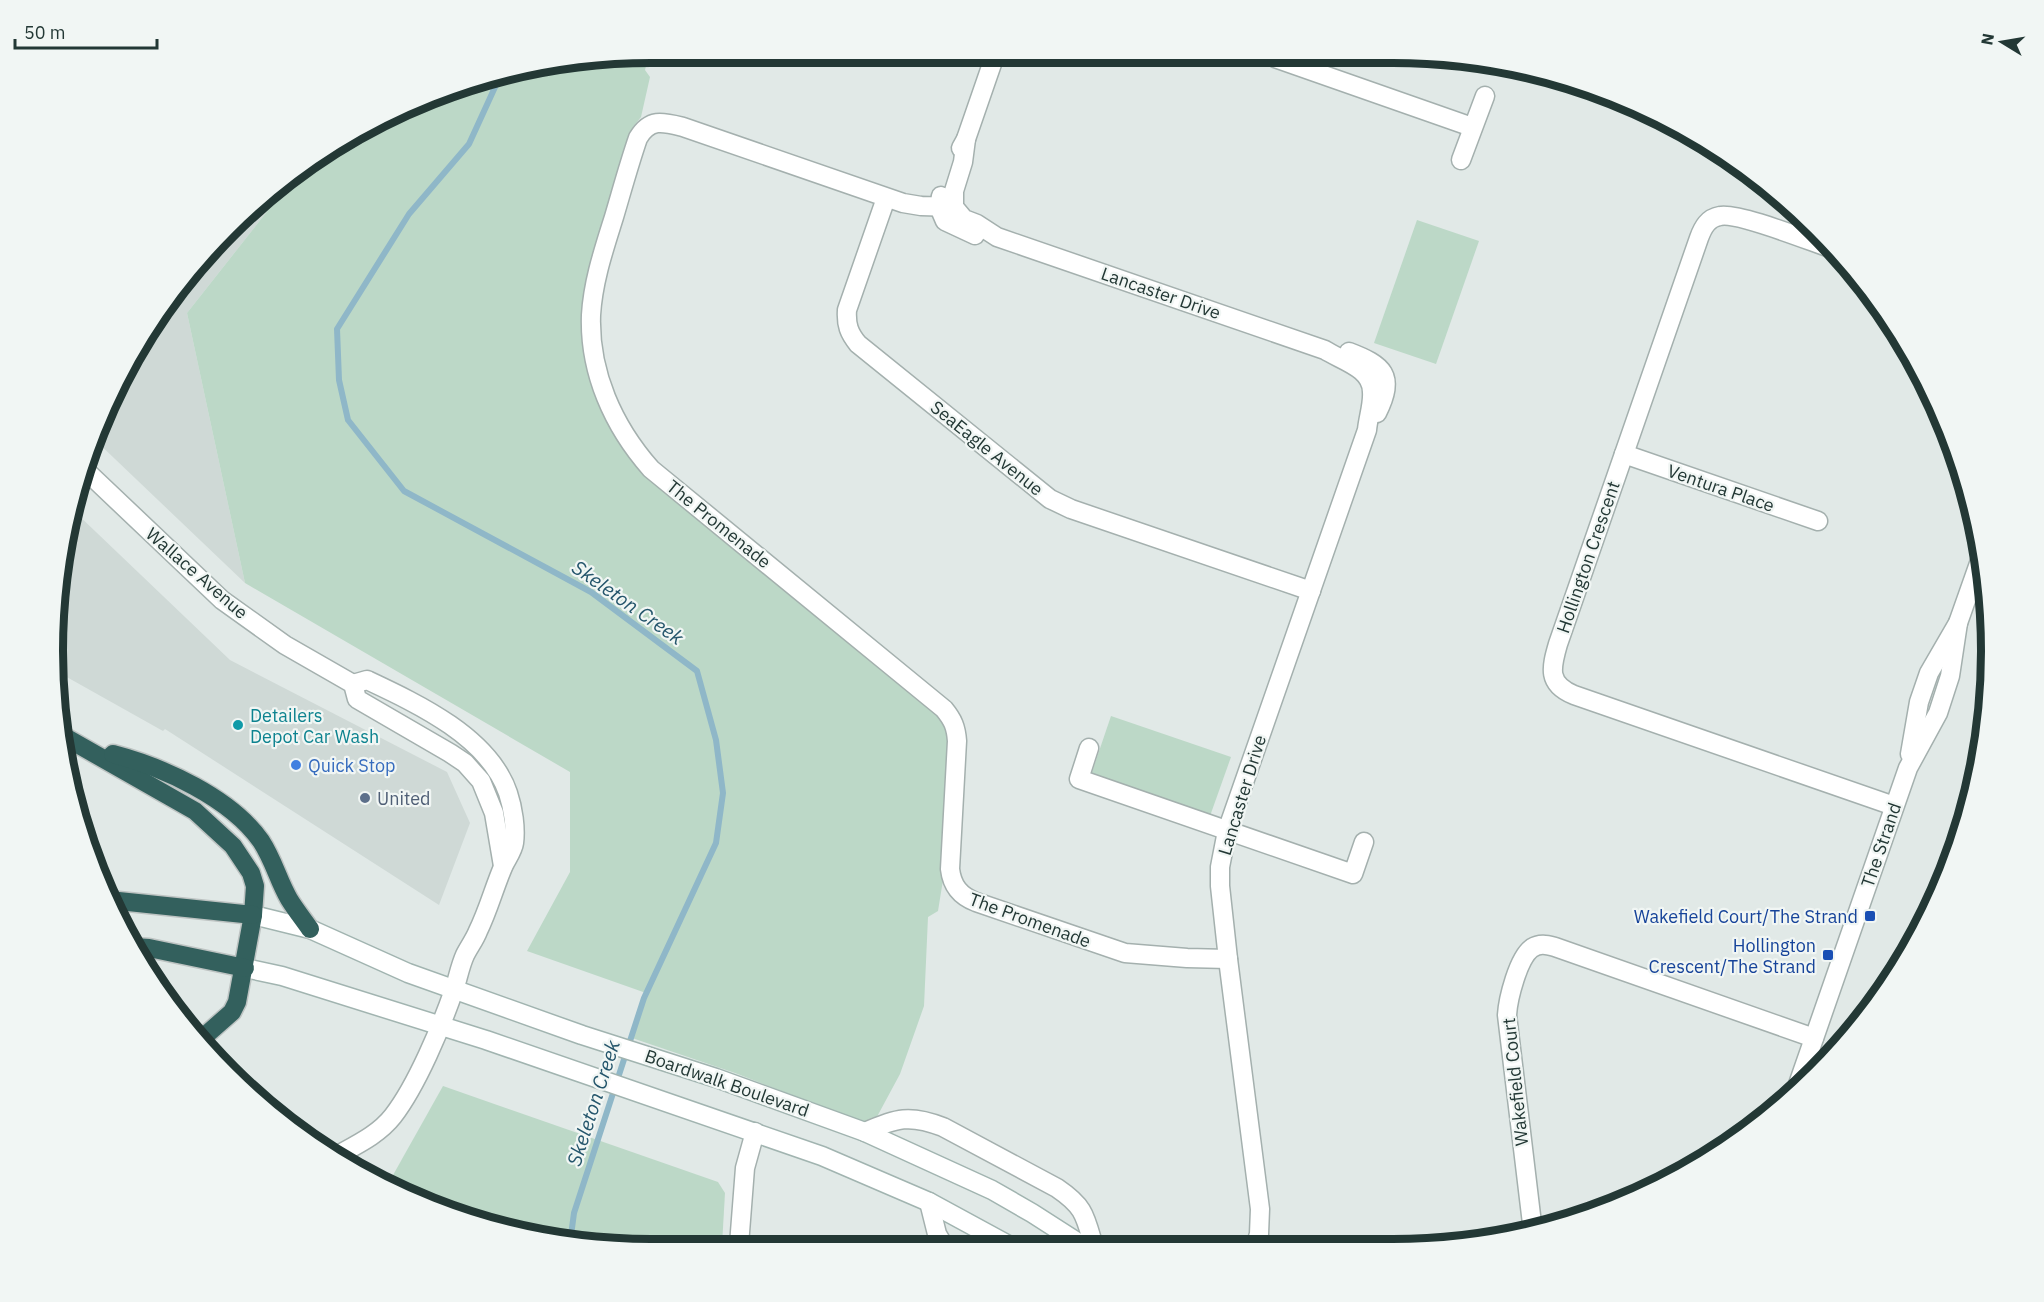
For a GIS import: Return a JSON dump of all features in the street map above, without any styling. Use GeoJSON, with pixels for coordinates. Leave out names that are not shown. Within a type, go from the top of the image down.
{"type":"FeatureCollection","features":[{"type":"Feature","properties":{"kind":"highway"},"geometry":{"type":"LineString","coordinates":[[70,739],[195,811],[233,846],[251,873],[255,886],[254,915],[240,992],[232,1012],[206,1035]]}},
{"type":"Feature","properties":{"kind":"highway"},"geometry":{"type":"LineString","coordinates":[[82,746],[121,756],[180,779],[217,800],[235,814],[260,839],[275,863],[289,898],[310,929]]}},
{"type":"Feature","properties":{"kind":"highway"},"geometry":{"type":"LineString","coordinates":[[119,901],[254,915]]}},
{"type":"Feature","properties":{"kind":"highway"},"geometry":{"type":"LineString","coordinates":[[144,948],[244,968]]}},
{"type":"Feature","properties":{"kind":"street"},"geometry":{"type":"LineString","coordinates":[[947,207],[963,162],[966,139],[992,63]]}},
{"type":"Feature","properties":{"kind":"street"},"geometry":{"type":"LineString","coordinates":[[1289,63],[1473,127]]}},
{"type":"Feature","properties":{"kind":"street"},"geometry":{"type":"LineString","coordinates":[[1461,160],[1485,96]]}},
{"type":"Feature","properties":{"kind":"street","name":"The Promenade"},"geometry":{"type":"LineString","coordinates":[[947,207],[916,206],[886,198],[683,127],[662,123],[649,125],[643,129],[634,151],[603,254],[591,314],[595,359],[608,404],[626,437],[651,468],[869,646],[952,718],[957,731],[957,741],[950,869],[953,884],[963,896],[1125,953],[1228,959]]}},
{"type":"Feature","properties":{"kind":"street","name":"SeaEagle Avenue"},"geometry":{"type":"LineString","coordinates":[[886,198],[847,310],[847,326],[858,344],[1050,499],[1311,591]]}},
{"type":"Feature","properties":{"kind":"street","name":"Lancaster Drive"},"geometry":{"type":"LineString","coordinates":[[947,207],[997,237],[1325,350],[1362,370],[1368,376],[1373,395],[1367,430],[1227,831],[1220,867],[1228,959],[1260,1209],[1257,1239]]}},
{"type":"Feature","properties":{"kind":"street","name":"Hollington Crescent"},"geometry":{"type":"LineString","coordinates":[[1817,243],[1737,216],[1719,216],[1707,222],[1699,238],[1558,644],[1553,666],[1555,682],[1574,695],[1894,806]]}},
{"type":"Feature","properties":{"kind":"street","name":"Ventura Place"},"geometry":{"type":"LineString","coordinates":[[1623,454],[1818,521]]}},
{"type":"Feature","properties":{"kind":"street","name":"Wallace Avenue"},"geometry":{"type":"LineString","coordinates":[[90,476],[222,600],[285,645],[353,684],[367,680],[395,693],[465,735],[490,758],[508,792],[512,810],[514,844],[478,931],[464,957],[440,1026],[412,1085],[393,1116],[370,1137],[344,1152]]}},
{"type":"Feature","properties":{"kind":"street","name":"The Strand"},"geometry":{"type":"LineString","coordinates":[[1802,1074],[1908,768],[1919,702],[1929,673],[1977,584]]}},
{"type":"Feature","properties":{"kind":"street"},"geometry":{"type":"LineString","coordinates":[[1089,748],[1079,779],[1227,831],[1353,874],[1364,842]]}},
{"type":"Feature","properties":{"kind":"street","name":"Boardwalk Boulevard"},"geometry":{"type":"LineString","coordinates":[[254,915],[310,929],[408,973],[582,1035],[716,1078],[865,1132],[992,1190],[1073,1239]]}},
{"type":"Feature","properties":{"kind":"street","name":"Wakefield Court"},"geometry":{"type":"LineString","coordinates":[[1532,1222],[1507,1015],[1509,998],[1520,966],[1532,948],[1541,945],[1555,947],[1814,1038]]}},
{"type":"Feature","properties":{"kind":"street","name":"Boardwalk Boulevard"},"geometry":{"type":"LineString","coordinates":[[244,968],[282,976],[704,1113],[842,1163],[929,1202],[997,1239]]}},
{"type":"Feature","properties":{"kind":"street"},"geometry":{"type":"LineString","coordinates":[[865,1132],[889,1121],[903,1118],[926,1120],[943,1127],[1073,1198],[1086,1218],[1092,1239]]}},
{"type":"Feature","properties":{"kind":"street"},"geometry":{"type":"LineString","coordinates":[[739,1239],[745,1168],[755,1132]]}},
{"type":"Feature","properties":{"kind":"street"},"geometry":{"type":"LineString","coordinates":[[929,1202],[940,1239]]}},
{"type":"Feature","properties":{"kind":"shaded area"},"geometry":{"type":"Polygon","coordinates":[[[279,196],[187,313],[245,583],[101,445],[124,391],[162,324],[209,263],[235,235],[279,196]]]}},
{"type":"Feature","properties":{"kind":"shaded area","name":"United"},"geometry":{"type":"Polygon","coordinates":[[[79,516],[230,660],[447,772],[470,823],[439,905],[165,729],[163,731],[64,675],[64,613],[68,574],[79,516]]]}},
{"type":"Feature","properties":{"kind":"green space"},"geometry":{"type":"Polygon","coordinates":[[[647,63],[645,70],[650,77],[641,117],[633,127],[592,262],[609,421],[937,714],[948,730],[943,880],[938,911],[928,917],[924,1006],[900,1074],[872,1126],[735,1073],[632,1038],[646,993],[527,951],[570,872],[570,772],[245,583],[187,313],[279,196],[324,162],[357,142],[426,108],[499,83],[574,68],[647,63]]]}},
{"type":"Feature","properties":{"kind":"green space"},"geometry":{"type":"Polygon","coordinates":[[[1417,220],[1479,241],[1436,364],[1374,343],[1417,220]]]}},
{"type":"Feature","properties":{"kind":"green space"},"geometry":{"type":"Polygon","coordinates":[[[1111,716],[1231,757],[1210,816],[1091,775],[1111,716]]]}},
{"type":"Feature","properties":{"kind":"green space"},"geometry":{"type":"Polygon","coordinates":[[[443,1086],[718,1182],[725,1193],[722,1239],[613,1238],[536,1228],[462,1208],[391,1178],[443,1086]]]}},
{"type":"Feature","properties":{"kind":"waterway","name":"Skeleton Creek"},"geometry":{"type":"LineString","coordinates":[[497,84],[469,144],[409,214],[337,329],[339,380],[348,420],[404,491],[591,592],[697,671],[716,740],[723,793],[716,843],[644,998],[574,1213],[571,1234]]}},
{"type":"Feature","properties":{"kind":"place","name":"Detailers Depot Car Wash"},"geometry":{"type":"Point","coordinates":[238,725]}},
{"type":"Feature","properties":{"kind":"place","name":"Quick Stop"},"geometry":{"type":"Point","coordinates":[296,765]}},
{"type":"Feature","properties":{"kind":"place","name":"United"},"geometry":{"type":"Point","coordinates":[365,798]}},
{"type":"Feature","properties":{"kind":"place","name":"Wakefield Court/The Strand"},"geometry":{"type":"Point","coordinates":[1870,916]}},
{"type":"Feature","properties":{"kind":"place","name":"Hollington Crescent/The Strand"},"geometry":{"type":"Point","coordinates":[1828,955]}}]}
